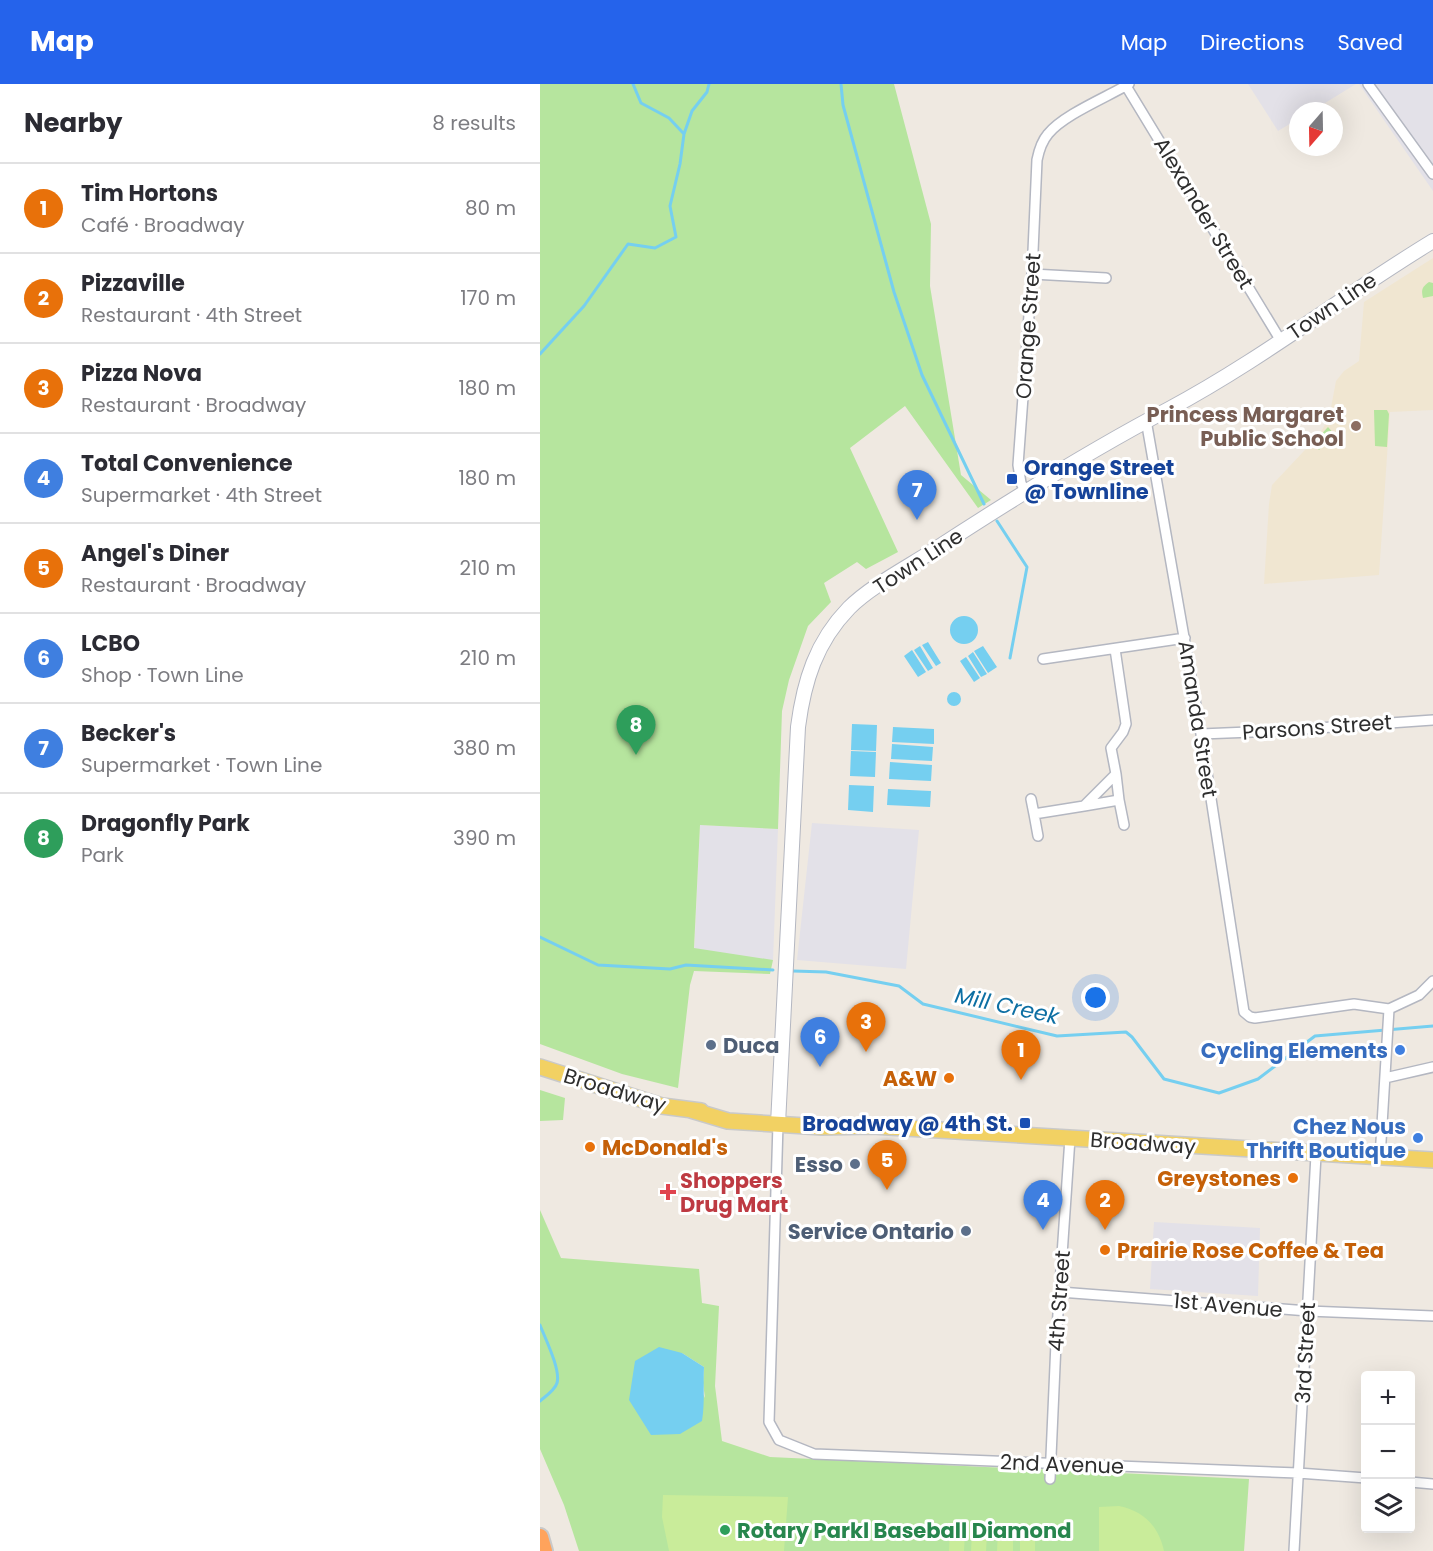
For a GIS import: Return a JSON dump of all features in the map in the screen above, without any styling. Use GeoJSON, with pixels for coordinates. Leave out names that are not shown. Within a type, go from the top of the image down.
{"type":"FeatureCollection","features":[{"type":"Feature","properties":{"kind":"highway"},"geometry":{"type":"LineString","coordinates":[[540,1537],[544,1551]]}},
{"type":"Feature","properties":{"kind":"main road","name":"Town Line"},"geometry":{"type":"LineString","coordinates":[[778,1120],[798,727],[808,676],[831,630],[858,600],[1025,491],[1146,420],[1169,409],[1281,341],[1379,274],[1433,241]]}},
{"type":"Feature","properties":{"kind":"main road","name":"Broadway"},"geometry":{"type":"LineString","coordinates":[[540,1067],[662,1107],[778,1120],[822,1119],[853,1125],[1433,1161]]}},
{"type":"Feature","properties":{"kind":"street"},"geometry":{"type":"LineString","coordinates":[[1368,84],[1433,174]]}},
{"type":"Feature","properties":{"kind":"street","name":"Orange Street"},"geometry":{"type":"LineString","coordinates":[[1025,491],[1018,465],[1032,274],[1036,160],[1049,133],[1062,122],[1127,85]]}},
{"type":"Feature","properties":{"kind":"street","name":"Alexander Street"},"geometry":{"type":"LineString","coordinates":[[1127,85],[1281,341]]}},
{"type":"Feature","properties":{"kind":"street"},"geometry":{"type":"LineString","coordinates":[[1032,274],[1106,278]]}},
{"type":"Feature","properties":{"kind":"street","name":"Amanda Street"},"geometry":{"type":"LineString","coordinates":[[1146,420],[1201,734],[1244,1012],[1250,1017],[1354,1004],[1389,1009]]}},
{"type":"Feature","properties":{"kind":"street"},"geometry":{"type":"LineString","coordinates":[[1043,659],[1185,638]]}},
{"type":"Feature","properties":{"kind":"street"},"geometry":{"type":"LineString","coordinates":[[1115,648],[1126,724],[1111,748],[1124,825]]}},
{"type":"Feature","properties":{"kind":"street","name":"Parsons Street"},"geometry":{"type":"LineString","coordinates":[[1201,734],[1433,720]]}},
{"type":"Feature","properties":{"kind":"street"},"geometry":{"type":"LineString","coordinates":[[1084,806],[1116,774]]}},
{"type":"Feature","properties":{"kind":"street"},"geometry":{"type":"LineString","coordinates":[[1031,799],[1038,836]]}},
{"type":"Feature","properties":{"kind":"street"},"geometry":{"type":"LineString","coordinates":[[1034,814],[1119,800]]}},
{"type":"Feature","properties":{"kind":"street"},"geometry":{"type":"LineString","coordinates":[[1380,1158],[1389,1009],[1419,995],[1433,981]]}},
{"type":"Feature","properties":{"kind":"street"},"geometry":{"type":"LineString","coordinates":[[1386,1078],[1433,1067]]}},
{"type":"Feature","properties":{"kind":"street","name":"2nd Avenue"},"geometry":{"type":"LineString","coordinates":[[778,1120],[769,1422],[779,1440],[814,1454],[1298,1473],[1361,1478]]}},
{"type":"Feature","properties":{"kind":"street","name":"4th Street"},"geometry":{"type":"LineString","coordinates":[[1050,1479],[1070,1138]]}},
{"type":"Feature","properties":{"kind":"street","name":"3rd Street"},"geometry":{"type":"LineString","coordinates":[[1294,1551],[1316,1155]]}},
{"type":"Feature","properties":{"kind":"street","name":"1st Avenue"},"geometry":{"type":"LineString","coordinates":[[1060,1292],[1308,1311],[1433,1316]]}},
{"type":"Feature","properties":{"kind":"street"},"geometry":{"type":"LineString","coordinates":[[1415,1482],[1433,1484]]}},
{"type":"Feature","properties":{"kind":"shaded area"},"geometry":{"type":"Polygon","coordinates":[[[1248,84],[1356,84],[1327,102],[1289,102],[1289,124],[1278,131],[1248,84]]]}},
{"type":"Feature","properties":{"kind":"shaded area"},"geometry":{"type":"Polygon","coordinates":[[[1359,84],[1433,84],[1433,191],[1359,84]]]}},
{"type":"Feature","properties":{"kind":"shaded area","name":"Princess Margaret Public School"},"geometry":{"type":"Polygon","coordinates":[[[1433,258],[1433,410],[1390,412],[1379,575],[1264,584],[1272,485],[1319,435],[1329,418],[1336,381],[1344,371],[1359,361],[1364,302],[1433,258]]]}},
{"type":"Feature","properties":{"kind":"shaded area"},"geometry":{"type":"Polygon","coordinates":[[[812,823],[919,830],[906,969],[797,960],[812,823]]]}},
{"type":"Feature","properties":{"kind":"shaded area"},"geometry":{"type":"Polygon","coordinates":[[[700,825],[778,829],[773,960],[694,956],[700,825]]]}},
{"type":"Feature","properties":{"kind":"shaded area"},"geometry":{"type":"Polygon","coordinates":[[[1154,1222],[1260,1228],[1258,1296],[1150,1289],[1154,1222]]]}},
{"type":"Feature","properties":{"kind":"green space"},"geometry":{"type":"Polygon","coordinates":[[[540,84],[894,84],[931,224],[930,286],[961,475],[991,500],[978,508],[905,406],[850,448],[898,552],[866,569],[857,562],[824,583],[831,602],[808,626],[789,680],[782,711],[778,829],[700,825],[694,948],[773,960],[770,974],[694,971],[690,985],[678,1088],[622,1074],[540,1044],[540,84]]]}},
{"type":"Feature","properties":{"kind":"green space"},"geometry":{"type":"Polygon","coordinates":[[[1429,282],[1433,283],[1433,296],[1423,298],[1423,289],[1429,282]]]}},
{"type":"Feature","properties":{"kind":"green space"},"geometry":{"type":"Polygon","coordinates":[[[1374,410],[1387,410],[1389,414],[1387,447],[1375,446],[1374,410]]]}},
{"type":"Feature","properties":{"kind":"green space"},"geometry":{"type":"Polygon","coordinates":[[[1328,427],[1335,435],[1319,450],[1313,443],[1328,427]]]}},
{"type":"Feature","properties":{"kind":"green space"},"geometry":{"type":"Polygon","coordinates":[[[540,1090],[565,1098],[563,1120],[540,1121],[540,1090]]]}},
{"type":"Feature","properties":{"kind":"green space"},"geometry":{"type":"Polygon","coordinates":[[[540,1210],[561,1258],[699,1269],[702,1303],[719,1306],[715,1386],[722,1441],[770,1457],[1249,1479],[1244,1551],[579,1551],[564,1505],[540,1449],[540,1210]],[[682,1353],[705,1398],[703,1383],[704,1367],[682,1353]]]}},
{"type":"Feature","properties":{"kind":"green space","name":"Rotary Parkl Baseball Diamond"},"geometry":{"type":"Polygon","coordinates":[[[663,1495],[788,1497],[784,1551],[669,1551],[662,1517],[663,1495]]]}},
{"type":"Feature","properties":{"kind":"green space"},"geometry":{"type":"Polygon","coordinates":[[[1119,1506],[1136,1512],[1149,1521],[1162,1542],[1164,1551],[1099,1551],[1099,1507],[1119,1506]]]}},
{"type":"Feature","properties":{"kind":"green space"},"geometry":{"type":"Polygon","coordinates":[[[950,1531],[965,1532],[964,1551],[949,1551],[950,1531]]]}},
{"type":"Feature","properties":{"kind":"green space"},"geometry":{"type":"Polygon","coordinates":[[[972,1533],[987,1533],[986,1551],[971,1551],[972,1533]]]}},
{"type":"Feature","properties":{"kind":"green space"},"geometry":{"type":"Polygon","coordinates":[[[998,1533],[1013,1534],[1013,1551],[997,1551],[998,1533]]]}},
{"type":"Feature","properties":{"kind":"green space"},"geometry":{"type":"Polygon","coordinates":[[[1020,1534],[1035,1535],[1035,1551],[1020,1551],[1020,1534]]]}},
{"type":"Feature","properties":{"kind":"water"},"geometry":{"type":"Polygon","coordinates":[[[964,616],[974,620],[978,630],[974,640],[964,644],[954,640],[950,630],[954,620],[964,616]]]}},
{"type":"Feature","properties":{"kind":"water"},"geometry":{"type":"Polygon","coordinates":[[[928,642],[941,663],[936,666],[922,645],[928,642]]]}},
{"type":"Feature","properties":{"kind":"water"},"geometry":{"type":"Polygon","coordinates":[[[920,646],[933,668],[928,671],[914,650],[920,646]]]}},
{"type":"Feature","properties":{"kind":"water"},"geometry":{"type":"Polygon","coordinates":[[[983,646],[997,667],[988,673],[974,651],[983,646]]]}},
{"type":"Feature","properties":{"kind":"water"},"geometry":{"type":"Polygon","coordinates":[[[912,650],[926,672],[918,677],[904,656],[912,650]]]}},
{"type":"Feature","properties":{"kind":"water"},"geometry":{"type":"Polygon","coordinates":[[[973,652],[987,674],[981,677],[968,656],[973,652]]]}},
{"type":"Feature","properties":{"kind":"water"},"geometry":{"type":"Polygon","coordinates":[[[966,657],[980,678],[974,682],[960,661],[966,657]]]}},
{"type":"Feature","properties":{"kind":"water"},"geometry":{"type":"Polygon","coordinates":[[[951,692],[957,692],[961,699],[957,706],[951,706],[947,702],[947,696],[951,692]]]}},
{"type":"Feature","properties":{"kind":"water"},"geometry":{"type":"Polygon","coordinates":[[[852,724],[877,725],[876,751],[851,750],[852,724]]]}},
{"type":"Feature","properties":{"kind":"water"},"geometry":{"type":"Polygon","coordinates":[[[893,727],[934,729],[934,744],[892,742],[893,727]]]}},
{"type":"Feature","properties":{"kind":"water"},"geometry":{"type":"Polygon","coordinates":[[[892,744],[933,747],[932,761],[891,759],[892,744]]]}},
{"type":"Feature","properties":{"kind":"water"},"geometry":{"type":"Polygon","coordinates":[[[851,751],[876,752],[875,777],[850,776],[851,751]]]}},
{"type":"Feature","properties":{"kind":"water"},"geometry":{"type":"Polygon","coordinates":[[[890,762],[932,765],[931,781],[889,779],[890,762]]]}},
{"type":"Feature","properties":{"kind":"water"},"geometry":{"type":"Polygon","coordinates":[[[849,785],[874,786],[873,812],[848,810],[849,785]]]}},
{"type":"Feature","properties":{"kind":"water"},"geometry":{"type":"Polygon","coordinates":[[[888,789],[931,791],[930,807],[887,805],[888,789]]]}},
{"type":"Feature","properties":{"kind":"water"},"geometry":{"type":"Polygon","coordinates":[[[659,1347],[682,1353],[704,1367],[702,1421],[680,1434],[651,1435],[629,1400],[635,1361],[659,1347]]]}},
{"type":"Feature","properties":{"kind":"waterway"},"geometry":{"type":"LineString","coordinates":[[633,84],[641,103],[669,118],[684,134]]}},
{"type":"Feature","properties":{"kind":"waterway"},"geometry":{"type":"LineString","coordinates":[[540,354],[584,306],[628,244],[655,248],[676,237],[670,206],[684,134],[692,111],[707,92],[709,84]]}},
{"type":"Feature","properties":{"kind":"waterway"},"geometry":{"type":"LineString","coordinates":[[841,84],[843,105],[894,292],[922,375],[984,504]]}},
{"type":"Feature","properties":{"kind":"waterway"},"geometry":{"type":"LineString","coordinates":[[997,521],[1027,567],[1010,658]]}},
{"type":"Feature","properties":{"kind":"waterway","name":"Mill Creek"},"geometry":{"type":"LineString","coordinates":[[540,937],[598,965],[670,969],[686,965],[773,970]]}},
{"type":"Feature","properties":{"kind":"waterway","name":"Mill Creek"},"geometry":{"type":"LineString","coordinates":[[793,971],[826,972],[899,986],[923,1004],[1057,1036],[1126,1032],[1164,1079],[1219,1093],[1258,1079],[1315,1036],[1433,1026]]}},
{"type":"Feature","properties":{"kind":"waterway"},"geometry":{"type":"LineString","coordinates":[[540,1325],[555,1362],[558,1377],[554,1388],[540,1401]]}},
{"type":"Feature","properties":{"kind":"place","name":"Princess Margaret Public School"},"geometry":{"type":"Point","coordinates":[1356,426]}},
{"type":"Feature","properties":{"kind":"place","name":"Orange Street @ Townline"},"geometry":{"type":"Point","coordinates":[1012,479]}},
{"type":"Feature","properties":{"kind":"place","name":"Becker's"},"geometry":{"type":"Point","coordinates":[917,520]}},
{"type":"Feature","properties":{"kind":"place","name":"Dragonfly Park"},"geometry":{"type":"Point","coordinates":[636,755]}},
{"type":"Feature","properties":{"kind":"place","name":"Duca"},"geometry":{"type":"Point","coordinates":[711,1045]}},
{"type":"Feature","properties":{"kind":"place","name":"Cycling Elements"},"geometry":{"type":"Point","coordinates":[1400,1050]}},
{"type":"Feature","properties":{"kind":"place","name":"Pizza Nova"},"geometry":{"type":"Point","coordinates":[866,1052]}},
{"type":"Feature","properties":{"kind":"place","name":"LCBO"},"geometry":{"type":"Point","coordinates":[820,1067]}},
{"type":"Feature","properties":{"kind":"place","name":"A&W"},"geometry":{"type":"Point","coordinates":[949,1078]}},
{"type":"Feature","properties":{"kind":"place","name":"Tim Hortons"},"geometry":{"type":"Point","coordinates":[1021,1080]}},
{"type":"Feature","properties":{"kind":"place","name":"Broadway @ 4th St."},"geometry":{"type":"Point","coordinates":[1025,1123]}},
{"type":"Feature","properties":{"kind":"place","name":"Chez Nous Thrift Boutique"},"geometry":{"type":"Point","coordinates":[1418,1138]}},
{"type":"Feature","properties":{"kind":"place","name":"McDonald's"},"geometry":{"type":"Point","coordinates":[590,1147]}},
{"type":"Feature","properties":{"kind":"place","name":"Esso"},"geometry":{"type":"Point","coordinates":[855,1164]}},
{"type":"Feature","properties":{"kind":"place","name":"Greystones"},"geometry":{"type":"Point","coordinates":[1293,1178]}},
{"type":"Feature","properties":{"kind":"place","name":"Angel's Diner"},"geometry":{"type":"Point","coordinates":[887,1190]}},
{"type":"Feature","properties":{"kind":"place","name":"Shoppers Drug Mart"},"geometry":{"type":"Point","coordinates":[668,1192]}},
{"type":"Feature","properties":{"kind":"place","name":"Total Convenience"},"geometry":{"type":"Point","coordinates":[1043,1230]}},
{"type":"Feature","properties":{"kind":"place","name":"Pizzaville"},"geometry":{"type":"Point","coordinates":[1105,1230]}},
{"type":"Feature","properties":{"kind":"place","name":"Service Ontario"},"geometry":{"type":"Point","coordinates":[966,1231]}},
{"type":"Feature","properties":{"kind":"place","name":"Prairie Rose Coffee & Tea"},"geometry":{"type":"Point","coordinates":[1105,1250]}},
{"type":"Feature","properties":{"kind":"place","name":"Rotary Parkl Baseball Diamond"},"geometry":{"type":"Point","coordinates":[725,1530]}}]}
